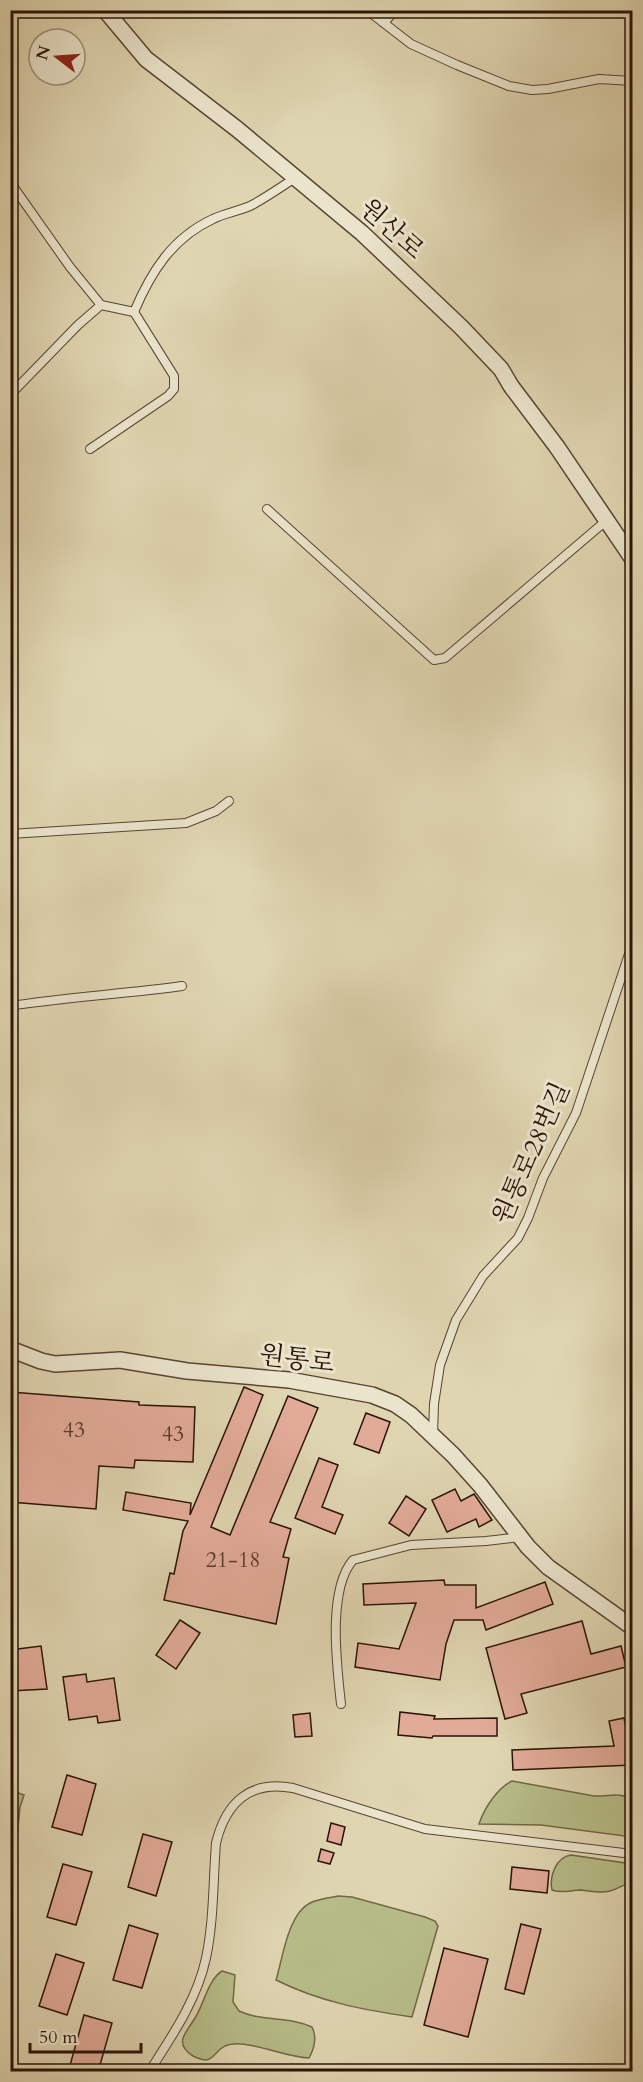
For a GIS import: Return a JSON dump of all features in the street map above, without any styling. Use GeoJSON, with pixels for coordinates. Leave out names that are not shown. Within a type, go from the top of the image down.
{"type":"FeatureCollection","features":[{"type":"Feature","properties":{"kind":"street","name":"원산로"},"geometry":{"type":"LineString","coordinates":[[105,10],[158,69],[296,177],[362,233],[461,327],[501,369],[633,558]]}},
{"type":"Feature","properties":{"kind":"street","name":"원통로"},"geometry":{"type":"LineString","coordinates":[[10,1349],[55,1364],[120,1360],[187,1371],[289,1380],[372,1395],[395,1404],[433,1434],[480,1485],[520,1537],[548,1567],[633,1627]]}},
{"type":"Feature","properties":{"kind":"lane"},"geometry":{"type":"LineString","coordinates":[[367,10],[411,44],[510,86],[532,90],[599,79],[633,81]]}},
{"type":"Feature","properties":{"kind":"lane"},"geometry":{"type":"LineString","coordinates":[[384,23],[395,10]]}},
{"type":"Feature","properties":{"kind":"lane"},"geometry":{"type":"LineString","coordinates":[[134,312],[146,284],[161,260],[186,234],[213,219],[252,205],[296,177]]}},
{"type":"Feature","properties":{"kind":"lane"},"geometry":{"type":"LineString","coordinates":[[10,182],[70,267],[101,305],[134,312],[174,376],[174,389],[168,396],[90,450]]}},
{"type":"Feature","properties":{"kind":"lane"},"geometry":{"type":"LineString","coordinates":[[10,395],[78,325],[101,305]]}},
{"type":"Feature","properties":{"kind":"lane"},"geometry":{"type":"LineString","coordinates":[[267,509],[434,660],[445,658],[607,520]]}},
{"type":"Feature","properties":{"kind":"lane"},"geometry":{"type":"LineString","coordinates":[[10,834],[186,823],[216,811],[229,801]]}},
{"type":"Feature","properties":{"kind":"lane","name":"원통로28번길"},"geometry":{"type":"LineString","coordinates":[[433,1434],[434,1404],[440,1365],[456,1320],[483,1276],[518,1238],[528,1218],[543,1178],[576,1113],[633,945]]}},
{"type":"Feature","properties":{"kind":"lane"},"geometry":{"type":"LineString","coordinates":[[10,1006],[182,986]]}},
{"type":"Feature","properties":{"kind":"lane"},"geometry":{"type":"LineString","coordinates":[[341,1704],[335,1617],[343,1582],[352,1560],[411,1545],[463,1543],[520,1537]]}},
{"type":"Feature","properties":{"kind":"lane"},"geometry":{"type":"LineString","coordinates":[[148,2072],[187,2011],[203,1970],[211,1927],[215,1854],[220,1830],[234,1805],[254,1789],[279,1785],[293,1788],[401,1823],[445,1833],[633,1854]]}},
{"type":"Feature","properties":{"kind":"green space"},"geometry":{"type":"Polygon","coordinates":[[[512,1781],[594,1796],[628,1797],[632,1800],[632,1837],[541,1825],[479,1824],[492,1800],[506,1784],[512,1781]]]}},
{"type":"Feature","properties":{"kind":"green space"},"geometry":{"type":"Polygon","coordinates":[[[18,1793],[24,1795],[20,1807],[11,1897],[11,1799],[18,1793]]]}},
{"type":"Feature","properties":{"kind":"green space"},"geometry":{"type":"Polygon","coordinates":[[[571,1855],[632,1864],[632,1883],[603,1892],[552,1890],[555,1868],[561,1859],[571,1855]]]}},
{"type":"Feature","properties":{"kind":"green space"},"geometry":{"type":"Polygon","coordinates":[[[338,1896],[352,1897],[435,1921],[438,1926],[412,2017],[342,2004],[309,1994],[276,1980],[287,1937],[296,1916],[310,1903],[338,1896]]]}},
{"type":"Feature","properties":{"kind":"green space"},"geometry":{"type":"Polygon","coordinates":[[[222,1971],[235,1975],[233,2002],[239,2011],[257,2017],[294,2021],[312,2027],[314,2043],[309,2058],[241,2044],[227,2045],[206,2060],[193,2056],[187,2051],[182,2042],[185,2033],[213,1980],[222,1971]]]}},
{"type":"Feature","properties":{"kind":"building"},"geometry":{"type":"Polygon","coordinates":[[[244,1387],[263,1395],[211,1527],[230,1535],[288,1396],[318,1408],[270,1522],[291,1529],[283,1557],[289,1558],[276,1624],[164,1600],[170,1573],[174,1574],[183,1531],[188,1521],[123,1510],[126,1492],[191,1503],[190,1515],[244,1387]]]}},
{"type":"Feature","properties":{"kind":"building"},"geometry":{"type":"Polygon","coordinates":[[[10,1392],[139,1402],[139,1405],[195,1407],[193,1462],[135,1460],[134,1468],[99,1466],[96,1509],[10,1502],[10,1392]]]}},
{"type":"Feature","properties":{"kind":"building"},"geometry":{"type":"Polygon","coordinates":[[[366,1413],[390,1422],[379,1453],[354,1444],[366,1413]]]}},
{"type":"Feature","properties":{"kind":"building"},"geometry":{"type":"Polygon","coordinates":[[[319,1458],[338,1465],[322,1507],[343,1515],[335,1534],[295,1518],[319,1458]]]}},
{"type":"Feature","properties":{"kind":"building"},"geometry":{"type":"Polygon","coordinates":[[[455,1489],[461,1501],[474,1494],[492,1520],[479,1527],[476,1519],[447,1532],[432,1500],[455,1489]]]}},
{"type":"Feature","properties":{"kind":"building"},"geometry":{"type":"Polygon","coordinates":[[[406,1496],[426,1509],[409,1536],[389,1523],[406,1496]]]}},
{"type":"Feature","properties":{"kind":"building"},"geometry":{"type":"Polygon","coordinates":[[[444,1580],[445,1585],[476,1585],[476,1608],[545,1582],[553,1604],[486,1630],[483,1620],[454,1620],[446,1644],[440,1680],[355,1667],[358,1643],[399,1649],[416,1603],[364,1605],[363,1584],[444,1580]]]}},
{"type":"Feature","properties":{"kind":"building"},"geometry":{"type":"Polygon","coordinates":[[[180,1620],[200,1633],[176,1669],[156,1655],[180,1620]]]}},
{"type":"Feature","properties":{"kind":"building"},"geometry":{"type":"Polygon","coordinates":[[[582,1621],[591,1654],[621,1646],[626,1667],[521,1694],[527,1713],[505,1719],[486,1648],[582,1621]]]}},
{"type":"Feature","properties":{"kind":"building"},"geometry":{"type":"Polygon","coordinates":[[[41,1646],[47,1689],[10,1691],[10,1650],[41,1646]]]}},
{"type":"Feature","properties":{"kind":"building"},"geometry":{"type":"Polygon","coordinates":[[[86,1674],[87,1682],[114,1678],[120,1720],[98,1723],[97,1716],[69,1720],[63,1677],[86,1674]]]}},
{"type":"Feature","properties":{"kind":"building"},"geometry":{"type":"Polygon","coordinates":[[[400,1712],[435,1716],[434,1719],[497,1718],[497,1736],[433,1736],[432,1738],[398,1735],[400,1712]]]}},
{"type":"Feature","properties":{"kind":"building"},"geometry":{"type":"Polygon","coordinates":[[[310,1713],[312,1736],[295,1737],[293,1715],[310,1713]]]}},
{"type":"Feature","properties":{"kind":"building"},"geometry":{"type":"Polygon","coordinates":[[[624,1718],[630,1748],[633,1748],[633,1765],[513,1770],[512,1750],[614,1746],[609,1721],[624,1718]]]}},
{"type":"Feature","properties":{"kind":"building"},"geometry":{"type":"Polygon","coordinates":[[[67,1775],[96,1784],[82,1835],[52,1827],[67,1775]]]}},
{"type":"Feature","properties":{"kind":"building"},"geometry":{"type":"Polygon","coordinates":[[[331,1823],[345,1827],[341,1845],[327,1841],[331,1823]]]}},
{"type":"Feature","properties":{"kind":"building"},"geometry":{"type":"Polygon","coordinates":[[[143,1834],[172,1842],[156,1896],[128,1887],[143,1834]]]}},
{"type":"Feature","properties":{"kind":"building"},"geometry":{"type":"Polygon","coordinates":[[[321,1849],[334,1853],[330,1864],[318,1861],[321,1849]]]}},
{"type":"Feature","properties":{"kind":"building"},"geometry":{"type":"Polygon","coordinates":[[[63,1864],[92,1872],[76,1925],[47,1917],[63,1864]]]}},
{"type":"Feature","properties":{"kind":"building"},"geometry":{"type":"Polygon","coordinates":[[[512,1867],[549,1871],[547,1893],[510,1889],[512,1867]]]}},
{"type":"Feature","properties":{"kind":"building"},"geometry":{"type":"Polygon","coordinates":[[[521,1924],[541,1929],[524,1994],[505,1989],[521,1924]]]}},
{"type":"Feature","properties":{"kind":"building"},"geometry":{"type":"Polygon","coordinates":[[[129,1925],[158,1934],[142,1988],[113,1980],[129,1925]]]}},
{"type":"Feature","properties":{"kind":"building"},"geometry":{"type":"Polygon","coordinates":[[[444,1948],[488,1959],[468,2037],[424,2025],[444,1948]]]}},
{"type":"Feature","properties":{"kind":"building"},"geometry":{"type":"Polygon","coordinates":[[[56,1954],[84,1963],[67,2015],[39,2006],[56,1954]]]}},
{"type":"Feature","properties":{"kind":"building"},"geometry":{"type":"Polygon","coordinates":[[[84,2015],[112,2023],[98,2072],[79,2072],[69,2069],[84,2015]]]}}]}
